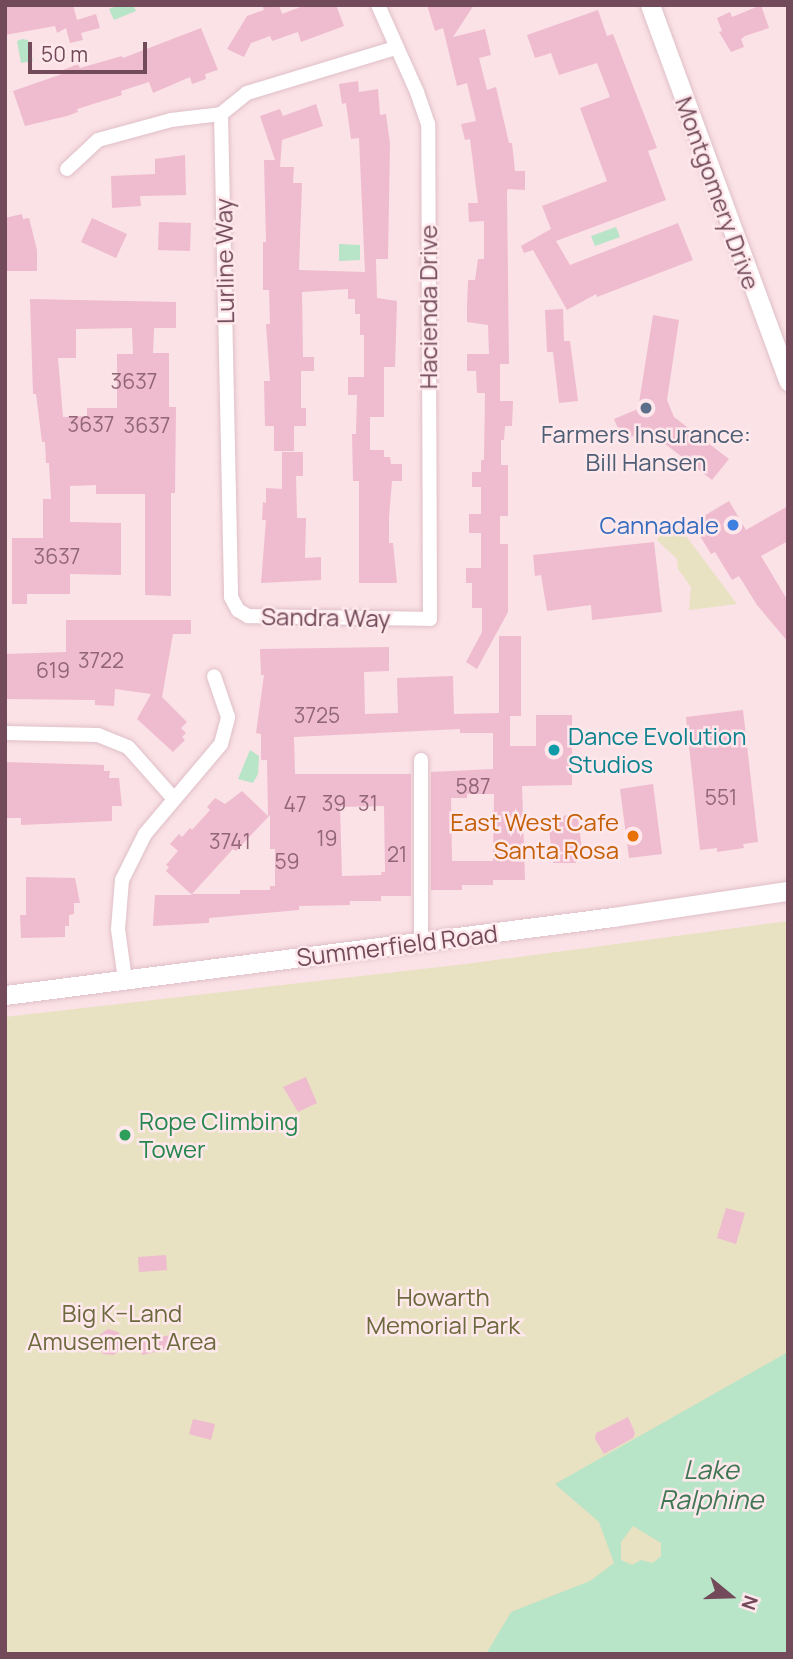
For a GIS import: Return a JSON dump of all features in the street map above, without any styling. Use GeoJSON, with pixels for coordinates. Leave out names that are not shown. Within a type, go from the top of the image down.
{"type":"FeatureCollection","features":[{"type":"Feature","properties":{"kind":"street","name":"Hacienda Drive"},"geometry":{"type":"LineString","coordinates":[[378,5],[417,92],[428,124],[430,619]]}},
{"type":"Feature","properties":{"kind":"street","name":"Montgomery Drive"},"geometry":{"type":"LineString","coordinates":[[650,5],[788,381]]}},
{"type":"Feature","properties":{"kind":"street"},"geometry":{"type":"LineString","coordinates":[[67,169],[98,140],[171,120],[221,114],[247,93],[395,47]]}},
{"type":"Feature","properties":{"kind":"street","name":"Lurline Way"},"geometry":{"type":"LineString","coordinates":[[221,114],[231,597]]}},
{"type":"Feature","properties":{"kind":"street","name":"Sandra Way"},"geometry":{"type":"LineString","coordinates":[[231,597],[238,610],[247,616],[430,619]]}},
{"type":"Feature","properties":{"kind":"street"},"geometry":{"type":"LineString","coordinates":[[125,980],[118,929],[122,880],[145,834],[221,744],[228,717],[214,676]]}},
{"type":"Feature","properties":{"kind":"street"},"geometry":{"type":"LineString","coordinates":[[5,733],[97,735],[128,747],[174,799]]}},
{"type":"Feature","properties":{"kind":"street"},"geometry":{"type":"LineString","coordinates":[[421,760],[421,941]]}},
{"type":"Feature","properties":{"kind":"street","name":"Summerfield Road"},"geometry":{"type":"LineString","coordinates":[[5,995],[788,891]]}},
{"type":"Feature","properties":{"kind":"green space"},"geometry":{"type":"Polygon","coordinates":[[[680,528],[737,604],[689,610],[691,587],[678,569],[677,559],[657,540],[661,533],[680,528]]]}},
{"type":"Feature","properties":{"kind":"green space","name":"Howarth Memorial Park"},"geometry":{"type":"Polygon","coordinates":[[[788,921],[788,1654],[5,1654],[5,1017],[466,964],[788,921]]]}},
{"type":"Feature","properties":{"kind":"water"},"geometry":{"type":"Polygon","coordinates":[[[119,5],[133,5],[136,11],[114,20],[109,9],[119,5]]]}},
{"type":"Feature","properties":{"kind":"water"},"geometry":{"type":"Polygon","coordinates":[[[28,40],[33,61],[21,63],[17,41],[28,40]]]}},
{"type":"Feature","properties":{"kind":"water"},"geometry":{"type":"Polygon","coordinates":[[[616,227],[620,237],[595,246],[591,236],[616,227]]]}},
{"type":"Feature","properties":{"kind":"water"},"geometry":{"type":"Polygon","coordinates":[[[339,244],[360,245],[360,260],[339,261],[339,244]]]}},
{"type":"Feature","properties":{"kind":"water"},"geometry":{"type":"Polygon","coordinates":[[[250,750],[259,756],[258,774],[253,783],[238,779],[250,750]]]}},
{"type":"Feature","properties":{"kind":"water","name":"Lake Ralphine"},"geometry":{"type":"Polygon","coordinates":[[[788,1352],[788,1654],[486,1654],[511,1612],[590,1581],[614,1563],[599,1522],[555,1484],[788,1352]],[[633,1526],[621,1542],[621,1560],[632,1565],[641,1560],[653,1563],[661,1556],[661,1543],[633,1526]]]}},
{"type":"Feature","properties":{"kind":"building"},"geometry":{"type":"Polygon","coordinates":[[[5,5],[73,5],[77,20],[96,14],[100,28],[81,33],[83,40],[70,43],[66,28],[57,33],[55,26],[5,35],[5,5]]]}},
{"type":"Feature","properties":{"kind":"building"},"geometry":{"type":"Polygon","coordinates":[[[262,5],[279,5],[282,14],[306,5],[336,5],[344,26],[301,42],[298,32],[272,41],[270,36],[251,43],[244,57],[227,49],[247,16],[264,10],[262,5]]]}},
{"type":"Feature","properties":{"kind":"building"},"geometry":{"type":"Polygon","coordinates":[[[427,5],[474,5],[453,37],[485,29],[491,55],[479,58],[487,90],[496,87],[509,143],[512,143],[515,171],[525,171],[525,190],[508,189],[507,192],[509,364],[500,364],[500,401],[513,401],[512,426],[505,426],[504,440],[501,440],[501,465],[508,465],[508,516],[500,516],[500,544],[508,544],[508,612],[477,669],[466,662],[482,632],[482,608],[472,608],[472,583],[466,583],[466,568],[481,568],[481,533],[469,533],[469,514],[481,514],[481,487],[472,487],[472,472],[481,472],[481,460],[484,460],[485,393],[477,393],[476,371],[467,371],[467,354],[489,354],[488,325],[467,322],[467,306],[468,280],[475,280],[478,259],[484,259],[484,221],[469,222],[468,203],[478,203],[470,139],[465,140],[461,124],[476,121],[467,83],[457,86],[443,28],[435,31],[427,5]]]}},
{"type":"Feature","properties":{"kind":"building"},"geometry":{"type":"Polygon","coordinates":[[[761,5],[769,28],[745,36],[741,39],[744,47],[731,52],[719,32],[722,31],[717,18],[730,12],[732,17],[761,5]]]}},
{"type":"Feature","properties":{"kind":"building"},"geometry":{"type":"Polygon","coordinates":[[[598,10],[607,36],[613,34],[657,148],[648,151],[666,200],[556,241],[570,265],[678,223],[693,260],[597,297],[596,294],[567,310],[533,250],[524,253],[521,246],[551,229],[542,206],[607,181],[580,108],[610,97],[597,63],[559,75],[551,53],[535,58],[527,35],[598,10]]]}},
{"type":"Feature","properties":{"kind":"building"},"geometry":{"type":"Polygon","coordinates":[[[201,28],[218,70],[205,74],[206,79],[192,84],[190,77],[153,93],[149,82],[121,91],[122,95],[77,109],[78,112],[67,116],[25,126],[13,91],[62,74],[61,71],[78,64],[80,68],[122,56],[123,58],[201,28]]]}},
{"type":"Feature","properties":{"kind":"building"},"geometry":{"type":"Polygon","coordinates":[[[358,81],[359,92],[378,89],[380,115],[386,114],[390,144],[388,259],[376,259],[377,298],[397,301],[395,367],[384,367],[384,417],[370,417],[370,450],[384,450],[384,457],[390,457],[391,464],[402,464],[402,481],[392,481],[389,517],[389,543],[393,543],[397,583],[359,583],[359,481],[353,481],[352,434],[356,434],[357,395],[348,395],[348,377],[364,377],[364,335],[360,335],[360,314],[355,314],[355,299],[348,299],[348,289],[302,292],[303,357],[314,357],[314,371],[301,371],[301,408],[306,408],[306,426],[294,426],[294,451],[274,451],[274,426],[265,426],[264,381],[270,381],[266,324],[270,324],[269,290],[263,290],[263,242],[266,242],[264,160],[275,160],[260,116],[280,109],[283,116],[316,104],[323,126],[282,140],[280,167],[294,167],[293,183],[302,183],[299,270],[365,272],[359,138],[351,139],[346,103],[342,104],[339,84],[358,81]]]}},
{"type":"Feature","properties":{"kind":"building"},"geometry":{"type":"Polygon","coordinates":[[[185,155],[186,195],[140,196],[141,206],[112,208],[111,176],[155,174],[155,159],[185,155]]]}},
{"type":"Feature","properties":{"kind":"building"},"geometry":{"type":"Polygon","coordinates":[[[22,214],[23,219],[29,218],[37,250],[37,271],[5,271],[5,218],[22,214]]]}},
{"type":"Feature","properties":{"kind":"building"},"geometry":{"type":"Polygon","coordinates":[[[92,218],[127,234],[116,258],[81,242],[92,218]]]}},
{"type":"Feature","properties":{"kind":"building"},"geometry":{"type":"Polygon","coordinates":[[[159,222],[191,223],[190,251],[158,250],[159,222]]]}},
{"type":"Feature","properties":{"kind":"building"},"geometry":{"type":"Polygon","coordinates":[[[30,299],[176,302],[176,328],[154,328],[153,353],[169,353],[169,407],[176,407],[175,493],[171,493],[171,596],[145,595],[145,494],[96,494],[96,485],[70,486],[70,522],[121,523],[121,575],[70,574],[70,594],[27,594],[27,604],[12,604],[12,538],[43,538],[43,499],[51,499],[49,463],[46,463],[45,442],[42,442],[36,394],[33,394],[30,299]],[[132,328],[76,329],[76,358],[58,358],[63,417],[87,416],[87,408],[117,408],[117,354],[133,354],[132,328]]]}},
{"type":"Feature","properties":{"kind":"building"},"geometry":{"type":"Polygon","coordinates":[[[563,309],[564,341],[570,341],[578,401],[559,403],[553,352],[547,352],[545,310],[563,309]]]}},
{"type":"Feature","properties":{"kind":"building"},"geometry":{"type":"Polygon","coordinates":[[[653,315],[679,320],[667,400],[674,417],[729,459],[712,480],[647,430],[623,440],[614,419],[638,409],[653,315]]]}},
{"type":"Feature","properties":{"kind":"building"},"geometry":{"type":"Polygon","coordinates":[[[282,452],[303,452],[303,476],[296,476],[297,518],[306,518],[305,558],[321,557],[321,580],[261,583],[266,520],[262,520],[263,502],[266,503],[266,488],[282,489],[282,452]]]}},
{"type":"Feature","properties":{"kind":"building"},"geometry":{"type":"Polygon","coordinates":[[[729,501],[746,530],[788,506],[788,541],[761,556],[788,601],[788,642],[757,605],[739,576],[732,580],[715,552],[711,554],[692,523],[729,501]]]}},
{"type":"Feature","properties":{"kind":"building"},"geometry":{"type":"Polygon","coordinates":[[[654,542],[662,612],[592,620],[591,605],[547,611],[541,575],[535,576],[533,555],[654,542]]]}},
{"type":"Feature","properties":{"kind":"building"},"geometry":{"type":"Polygon","coordinates":[[[66,620],[191,620],[191,634],[173,634],[162,697],[187,722],[181,728],[186,733],[182,737],[185,740],[173,752],[137,719],[151,694],[115,689],[114,706],[95,705],[95,700],[5,699],[5,654],[66,652],[66,620]]]}},
{"type":"Feature","properties":{"kind":"building"},"geometry":{"type":"Polygon","coordinates":[[[499,636],[521,636],[521,716],[510,716],[510,746],[536,746],[536,715],[572,715],[572,785],[522,786],[525,880],[493,880],[493,885],[462,885],[462,890],[431,890],[431,772],[493,769],[493,733],[460,733],[460,729],[294,737],[295,774],[411,774],[411,896],[381,896],[381,901],[350,901],[350,905],[299,906],[299,910],[209,918],[209,923],[153,926],[155,895],[192,895],[166,871],[169,867],[166,865],[178,851],[170,844],[179,834],[182,837],[190,828],[192,830],[210,810],[207,807],[215,798],[225,804],[242,791],[268,816],[267,760],[261,760],[261,734],[256,733],[264,675],[261,675],[260,649],[389,647],[389,671],[364,672],[365,714],[398,713],[397,678],[453,676],[454,714],[499,713],[499,636]],[[467,794],[467,798],[451,798],[452,861],[493,861],[494,794],[467,794]],[[384,806],[340,807],[342,876],[382,875],[381,872],[385,872],[384,806]],[[270,815],[236,851],[233,849],[192,894],[240,894],[240,890],[270,890],[270,886],[275,886],[275,849],[270,849],[270,815]]]}},
{"type":"Feature","properties":{"kind":"building"},"geometry":{"type":"Polygon","coordinates":[[[743,710],[758,842],[743,844],[744,848],[717,852],[717,848],[700,850],[686,717],[743,710]]]}},
{"type":"Feature","properties":{"kind":"building"},"geometry":{"type":"Polygon","coordinates":[[[5,762],[104,765],[104,771],[110,771],[109,778],[119,778],[122,806],[112,806],[112,821],[21,825],[21,818],[5,818],[5,762]]]}},
{"type":"Feature","properties":{"kind":"building"},"geometry":{"type":"Polygon","coordinates":[[[653,784],[662,854],[629,858],[620,789],[653,784]]]}},
{"type":"Feature","properties":{"kind":"building"},"geometry":{"type":"Polygon","coordinates":[[[571,814],[571,817],[578,817],[583,859],[576,860],[576,863],[553,863],[548,820],[571,814]]]}},
{"type":"Feature","properties":{"kind":"building"},"geometry":{"type":"Polygon","coordinates":[[[26,877],[75,878],[80,903],[74,903],[74,914],[69,915],[69,926],[65,926],[65,937],[21,938],[20,915],[26,915],[26,877]]]}},
{"type":"Feature","properties":{"kind":"building"},"geometry":{"type":"Polygon","coordinates":[[[306,1077],[317,1103],[298,1112],[283,1087],[306,1077]]]}},
{"type":"Feature","properties":{"kind":"building"},"geometry":{"type":"Polygon","coordinates":[[[726,1208],[745,1213],[736,1244],[717,1238],[726,1208]]]}},
{"type":"Feature","properties":{"kind":"building"},"geometry":{"type":"Polygon","coordinates":[[[166,1255],[167,1270],[139,1272],[138,1257],[166,1255]]]}},
{"type":"Feature","properties":{"kind":"building"},"geometry":{"type":"Polygon","coordinates":[[[108,1329],[118,1332],[126,1344],[114,1355],[103,1354],[97,1345],[99,1335],[108,1329]]]}},
{"type":"Feature","properties":{"kind":"building"},"geometry":{"type":"Polygon","coordinates":[[[170,1335],[173,1348],[142,1355],[139,1342],[170,1335]]]}},
{"type":"Feature","properties":{"kind":"building"},"geometry":{"type":"Polygon","coordinates":[[[628,1417],[635,1433],[633,1438],[604,1454],[595,1439],[596,1433],[628,1417]]]}},
{"type":"Feature","properties":{"kind":"building"},"geometry":{"type":"Polygon","coordinates":[[[193,1419],[215,1424],[211,1440],[189,1434],[193,1419]]]}},
{"type":"Feature","properties":{"kind":"place","name":"Farmers Insurance: Bill Hansen"},"geometry":{"type":"Point","coordinates":[646,408]}},
{"type":"Feature","properties":{"kind":"place","name":"Cannadale"},"geometry":{"type":"Point","coordinates":[733,525]}},
{"type":"Feature","properties":{"kind":"place","name":"Dance Evolution Studios"},"geometry":{"type":"Point","coordinates":[554,750]}},
{"type":"Feature","properties":{"kind":"place","name":"East West Cafe Santa Rosa"},"geometry":{"type":"Point","coordinates":[633,836]}},
{"type":"Feature","properties":{"kind":"place","name":"Rope Climbing Tower"},"geometry":{"type":"Point","coordinates":[125,1135]}},
{"type":"Feature","properties":{"kind":"park label","name":"Big K–Land Amusement Area"},"geometry":{"type":"Point","coordinates":[122,1327]}}]}
